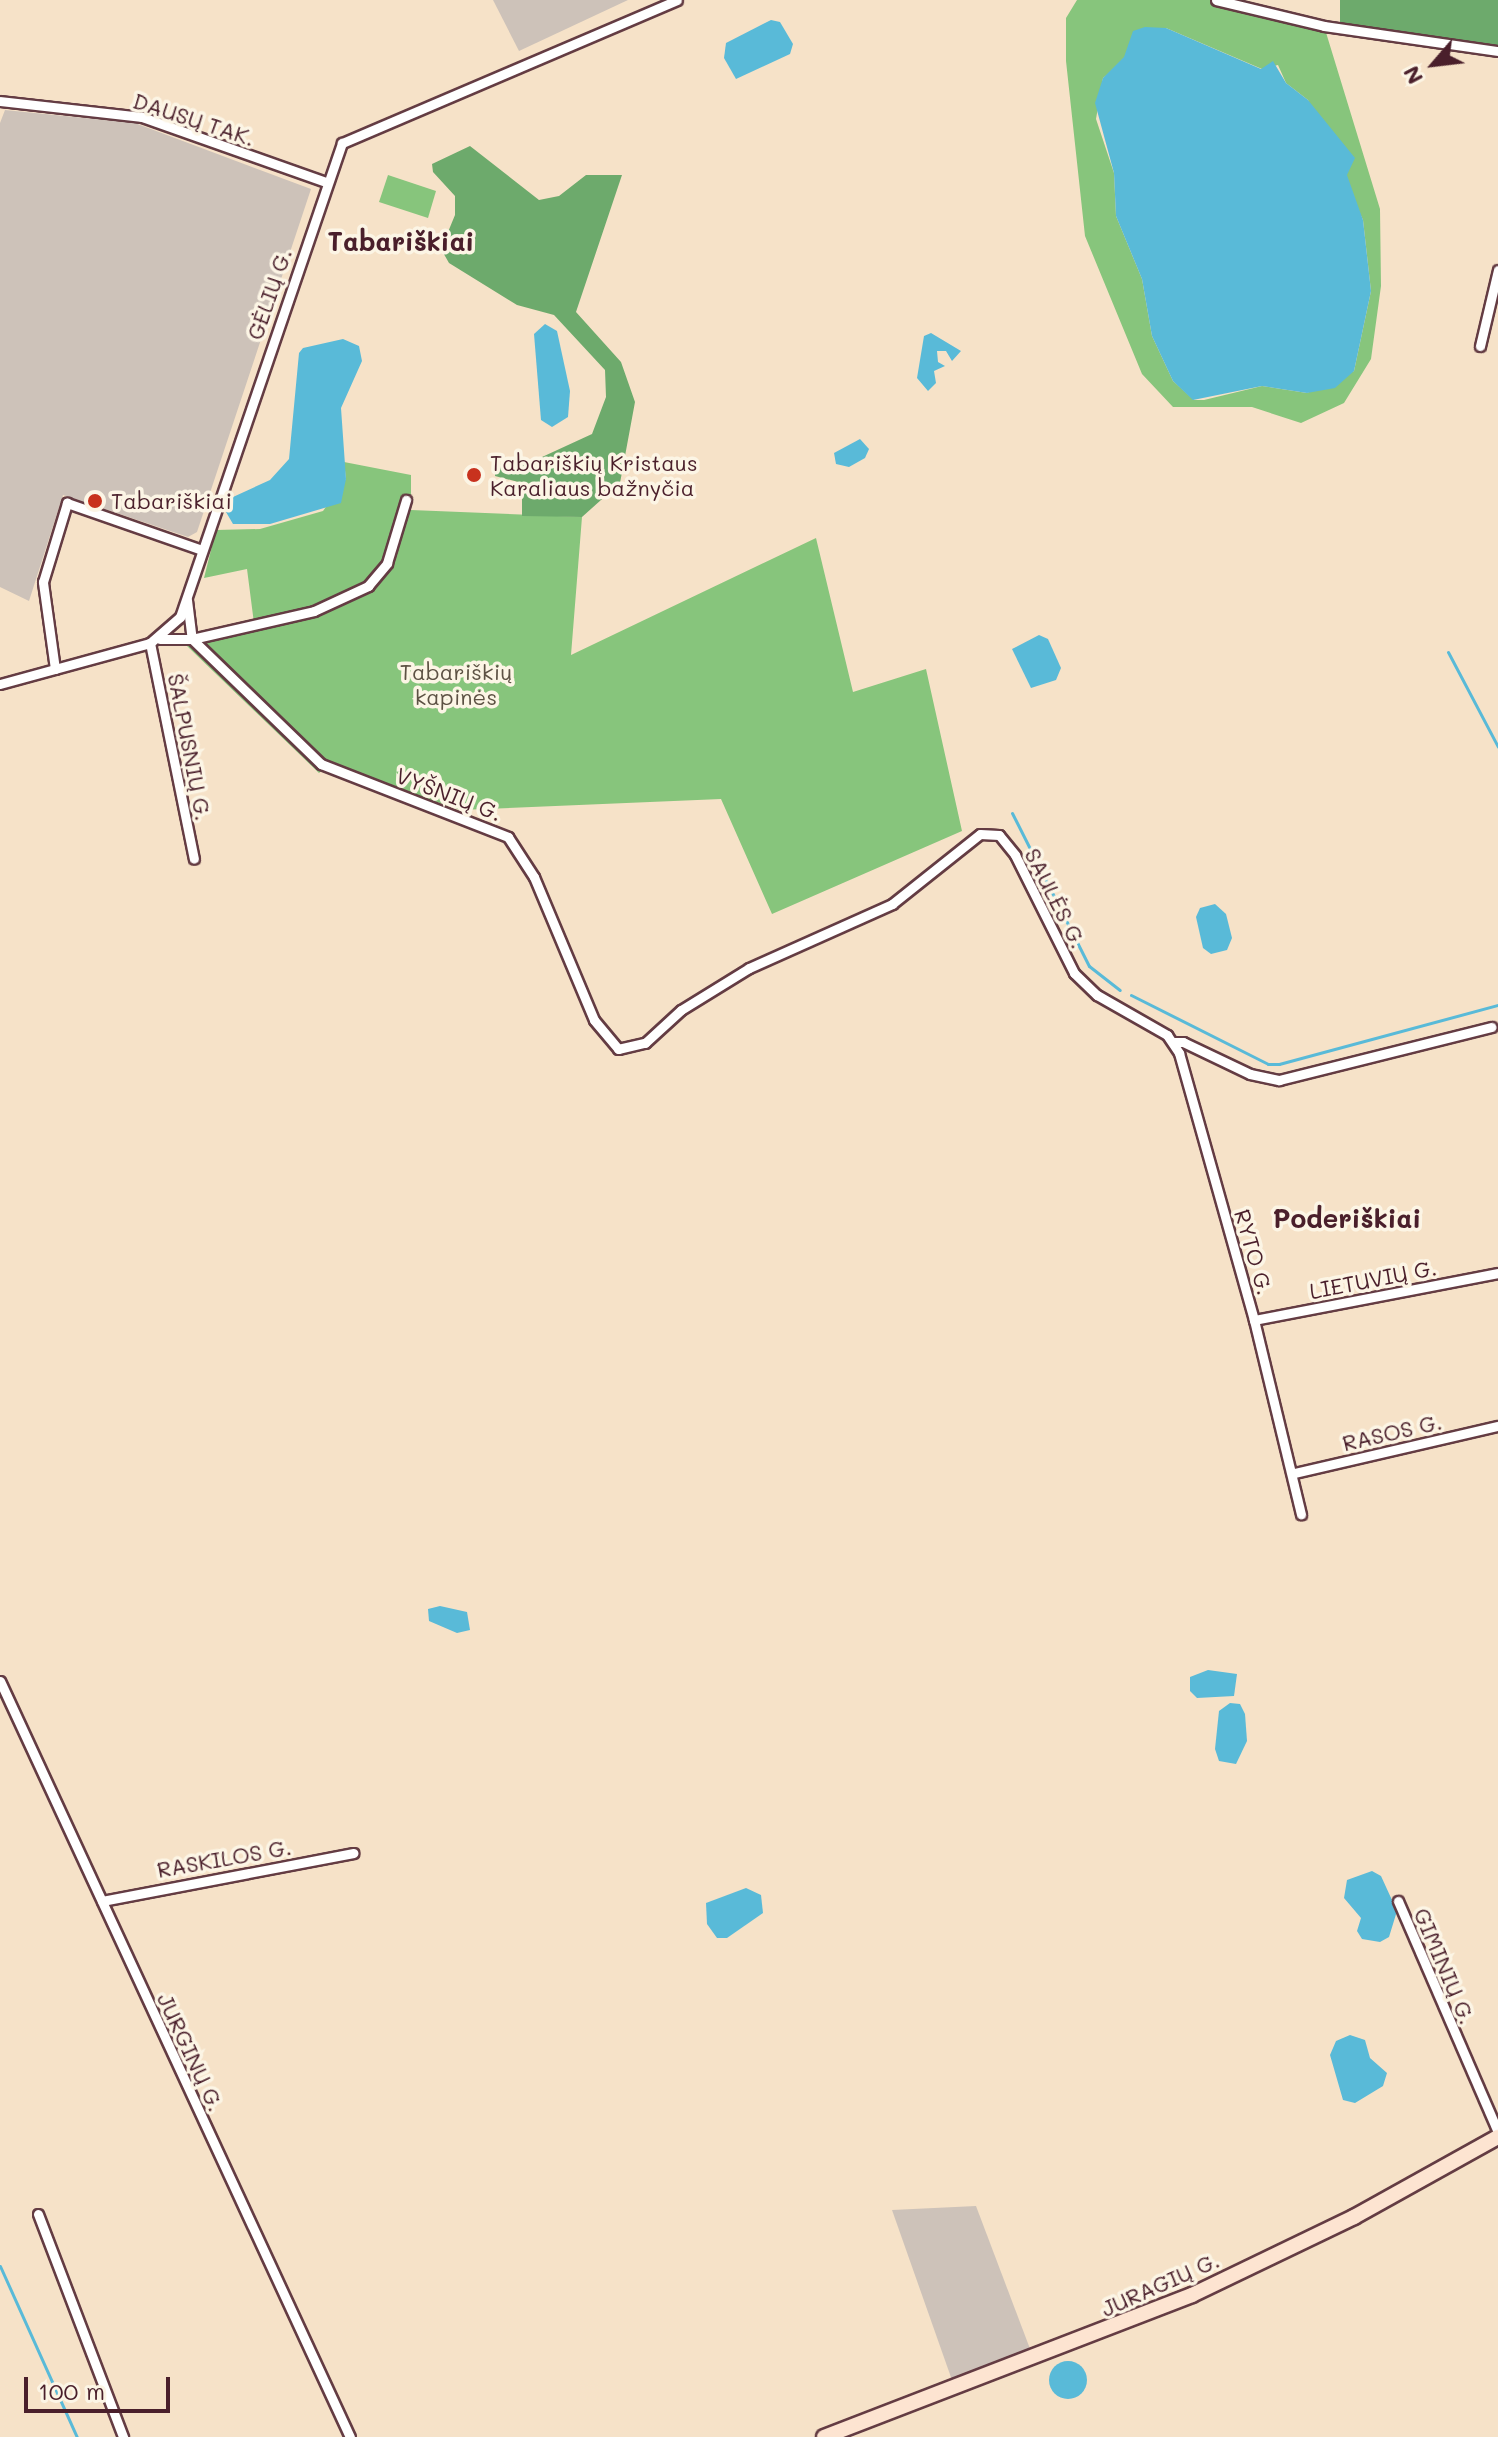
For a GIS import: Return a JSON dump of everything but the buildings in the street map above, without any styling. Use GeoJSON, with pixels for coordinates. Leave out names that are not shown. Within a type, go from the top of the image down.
{"type":"FeatureCollection","features":[{"type":"Feature","properties":{"kind":"main road","name":"JURAGIŲ G."},"geometry":{"type":"LineString","coordinates":[[824,2437],[1192,2295],[1368,2210],[1498,2134]]}},
{"type":"Feature","properties":{"kind":"street","name":"GĖLIŲ G."},"geometry":{"type":"LineString","coordinates":[[155,641],[180,617],[187,600],[326,182],[342,143],[356,134],[677,0]]}},
{"type":"Feature","properties":{"kind":"street"},"geometry":{"type":"LineString","coordinates":[[1216,0],[1324,26],[1498,51]]}},
{"type":"Feature","properties":{"kind":"street","name":"DAUSŲ TAK."},"geometry":{"type":"LineString","coordinates":[[0,101],[142,117],[326,182]]}},
{"type":"Feature","properties":{"kind":"street"},"geometry":{"type":"LineString","coordinates":[[1480,346],[1498,270]]}},
{"type":"Feature","properties":{"kind":"street"},"geometry":{"type":"LineString","coordinates":[[0,684],[155,641],[192,639],[314,611],[368,586],[387,563],[406,500]]}},
{"type":"Feature","properties":{"kind":"street"},"geometry":{"type":"LineString","coordinates":[[55,669],[43,582],[67,503],[202,550]]}},
{"type":"Feature","properties":{"kind":"street"},"geometry":{"type":"LineString","coordinates":[[187,600],[192,639]]}},
{"type":"Feature","properties":{"kind":"street","name":"VYŠNIŲ G."},"geometry":{"type":"LineString","coordinates":[[192,639],[321,764],[508,837],[534,877],[594,1020],[618,1049]]}},
{"type":"Feature","properties":{"kind":"street","name":"ŠALPUSNIŲ G."},"geometry":{"type":"LineString","coordinates":[[155,641],[194,859]]}},
{"type":"Feature","properties":{"kind":"street","name":"SAULĖS G."},"geometry":{"type":"LineString","coordinates":[[618,1049],[645,1043],[681,1010],[749,968],[892,904],[988,832],[1007,843],[1061,951],[1084,985],[1173,1042],[1183,1042],[1250,1074],[1279,1080],[1491,1027]]}},
{"type":"Feature","properties":{"kind":"street","name":"RYTO G."},"geometry":{"type":"LineString","coordinates":[[1173,1042],[1254,1320],[1294,1473],[1301,1514]]}},
{"type":"Feature","properties":{"kind":"street","name":"LIETUVIŲ G."},"geometry":{"type":"LineString","coordinates":[[1254,1320],[1498,1273]]}},
{"type":"Feature","properties":{"kind":"street","name":"RASOS G."},"geometry":{"type":"LineString","coordinates":[[1294,1473],[1498,1426]]}},
{"type":"Feature","properties":{"kind":"street","name":"JURGINŲ G."},"geometry":{"type":"LineString","coordinates":[[0,1681],[350,2437]]}},
{"type":"Feature","properties":{"kind":"street","name":"RASKILOS G."},"geometry":{"type":"LineString","coordinates":[[102,1901],[353,1853]]}},
{"type":"Feature","properties":{"kind":"street","name":"GIMINIŲ G."},"geometry":{"type":"LineString","coordinates":[[1398,1901],[1498,2134]]}},
{"type":"Feature","properties":{"kind":"street"},"geometry":{"type":"LineString","coordinates":[[38,2214],[123,2437]]}},
{"type":"Feature","properties":{"kind":"shaded area"},"geometry":{"type":"Polygon","coordinates":[[[493,0],[628,0],[519,51],[493,0]]]}},
{"type":"Feature","properties":{"kind":"shaded area"},"geometry":{"type":"Polygon","coordinates":[[[5,110],[135,123],[311,189],[197,532],[188,537],[63,495],[29,601],[0,587],[0,123],[5,110]]]}},
{"type":"Feature","properties":{"kind":"shaded area"},"geometry":{"type":"Polygon","coordinates":[[[976,2206],[1032,2354],[953,2383],[892,2210],[976,2206]]]}},
{"type":"Feature","properties":{"kind":"green space"},"geometry":{"type":"Polygon","coordinates":[[[1077,0],[1216,0],[1324,26],[1380,209],[1381,286],[1371,359],[1344,403],[1301,423],[1252,407],[1173,407],[1142,374],[1085,236],[1066,61],[1066,18],[1077,0]],[[1166,28],[1103,78],[1096,119],[1114,173],[1116,216],[1142,279],[1152,336],[1173,381],[1194,400],[1262,386],[1307,393],[1354,371],[1371,291],[1363,220],[1308,100],[1286,83],[1278,65],[1262,69],[1166,28]]]}},
{"type":"Feature","properties":{"kind":"green space"},"geometry":{"type":"Polygon","coordinates":[[[1340,0],[1498,0],[1498,51],[1340,29],[1340,0]]]}},
{"type":"Feature","properties":{"kind":"green space"},"geometry":{"type":"Polygon","coordinates":[[[470,146],[539,200],[559,196],[586,175],[622,175],[576,312],[621,362],[635,402],[620,483],[582,517],[522,516],[522,483],[495,476],[495,464],[529,463],[592,434],[606,397],[605,370],[554,315],[517,305],[449,263],[441,249],[455,215],[455,196],[433,172],[432,164],[470,146]]]}},
{"type":"Feature","properties":{"kind":"green space"},"geometry":{"type":"Polygon","coordinates":[[[388,175],[436,191],[428,218],[379,202],[388,175]]]}},
{"type":"Feature","properties":{"kind":"green space","name":"Tabariškių kapinės"},"geometry":{"type":"Polygon","coordinates":[[[344,462],[411,475],[411,510],[582,517],[571,655],[816,538],[853,692],[926,669],[962,831],[772,914],[721,799],[460,810],[329,765],[319,773],[187,646],[255,631],[247,569],[204,578],[216,530],[260,529],[323,511],[346,479],[344,462]]]}},
{"type":"Feature","properties":{"kind":"water"},"geometry":{"type":"Polygon","coordinates":[[[771,20],[780,22],[793,44],[790,54],[736,79],[724,58],[726,43],[771,20]]]}},
{"type":"Feature","properties":{"kind":"water"},"geometry":{"type":"Polygon","coordinates":[[[1145,27],[1166,28],[1261,69],[1273,61],[1286,83],[1308,100],[1355,158],[1347,175],[1363,220],[1371,291],[1354,371],[1335,388],[1307,393],[1262,386],[1193,400],[1173,381],[1152,336],[1142,279],[1116,216],[1114,173],[1095,103],[1103,78],[1124,57],[1133,31],[1145,27]]]}},
{"type":"Feature","properties":{"kind":"water"},"geometry":{"type":"Polygon","coordinates":[[[545,324],[557,331],[570,391],[568,417],[552,427],[541,420],[534,334],[545,324]]]}},
{"type":"Feature","properties":{"kind":"water"},"geometry":{"type":"Polygon","coordinates":[[[931,333],[961,351],[952,361],[946,351],[937,351],[938,362],[945,366],[934,371],[936,383],[928,391],[917,378],[924,336],[931,333]]]}},
{"type":"Feature","properties":{"kind":"water"},"geometry":{"type":"Polygon","coordinates":[[[343,339],[359,346],[362,361],[341,408],[346,479],[341,503],[270,524],[233,524],[226,512],[233,497],[270,480],[289,459],[299,353],[303,348],[343,339]]]}},
{"type":"Feature","properties":{"kind":"water"},"geometry":{"type":"Polygon","coordinates":[[[860,439],[869,449],[865,458],[849,467],[836,464],[834,453],[860,439]]]}},
{"type":"Feature","properties":{"kind":"water"},"geometry":{"type":"Polygon","coordinates":[[[1039,635],[1048,639],[1061,668],[1056,680],[1031,688],[1012,649],[1039,635]]]}},
{"type":"Feature","properties":{"kind":"water"},"geometry":{"type":"Polygon","coordinates":[[[1215,904],[1226,914],[1232,938],[1227,950],[1211,954],[1203,948],[1196,917],[1200,908],[1215,904]]]}},
{"type":"Feature","properties":{"kind":"water"},"geometry":{"type":"Polygon","coordinates":[[[440,1606],[467,1612],[470,1630],[457,1633],[429,1621],[428,1609],[440,1606]]]}},
{"type":"Feature","properties":{"kind":"water"},"geometry":{"type":"Polygon","coordinates":[[[1208,1670],[1237,1674],[1234,1696],[1197,1698],[1190,1691],[1190,1677],[1208,1670]]]}},
{"type":"Feature","properties":{"kind":"water"},"geometry":{"type":"Polygon","coordinates":[[[1230,1703],[1240,1704],[1245,1714],[1247,1741],[1236,1764],[1219,1761],[1215,1749],[1219,1711],[1230,1703]]]}},
{"type":"Feature","properties":{"kind":"water"},"geometry":{"type":"Polygon","coordinates":[[[1372,1871],[1381,1876],[1397,1911],[1389,1937],[1380,1942],[1362,1939],[1357,1931],[1361,1918],[1344,1898],[1347,1880],[1372,1871]]]}},
{"type":"Feature","properties":{"kind":"water"},"geometry":{"type":"Polygon","coordinates":[[[746,1888],[761,1895],[763,1913],[727,1938],[717,1938],[707,1924],[706,1903],[746,1888]]]}},
{"type":"Feature","properties":{"kind":"water"},"geometry":{"type":"Polygon","coordinates":[[[1350,2035],[1365,2040],[1370,2058],[1387,2073],[1383,2086],[1355,2103],[1343,2100],[1330,2055],[1336,2041],[1350,2035]]]}},
{"type":"Feature","properties":{"kind":"water"},"geometry":{"type":"Polygon","coordinates":[[[1068,2361],[1082,2366],[1087,2380],[1082,2394],[1068,2399],[1054,2394],[1049,2380],[1054,2366],[1068,2361]]]}},
{"type":"Feature","properties":{"kind":"waterway"},"geometry":{"type":"LineString","coordinates":[[1448,652],[1498,747]]}},
{"type":"Feature","properties":{"kind":"waterway"},"geometry":{"type":"LineString","coordinates":[[1012,813],[1089,966],[1120,990]]}},
{"type":"Feature","properties":{"kind":"waterway"},"geometry":{"type":"LineString","coordinates":[[1131,995],[1268,1064],[1279,1064],[1498,1005]]}},
{"type":"Feature","properties":{"kind":"waterway"},"geometry":{"type":"LineString","coordinates":[[0,2266],[77,2437]]}},
{"type":"Feature","properties":{"kind":"place","name":"Tabariškių Kristaus Karaliaus bažnyčia"},"geometry":{"type":"Point","coordinates":[474,475]}},
{"type":"Feature","properties":{"kind":"place","name":"Tabariškiai"},"geometry":{"type":"Point","coordinates":[95,501]}},
{"type":"Feature","properties":{"kind":"district","name":"Tabariškiai"},"geometry":{"type":"Point","coordinates":[401,242]}},
{"type":"Feature","properties":{"kind":"district","name":"Poderiškiai"},"geometry":{"type":"Point","coordinates":[1347,1219]}}]}
